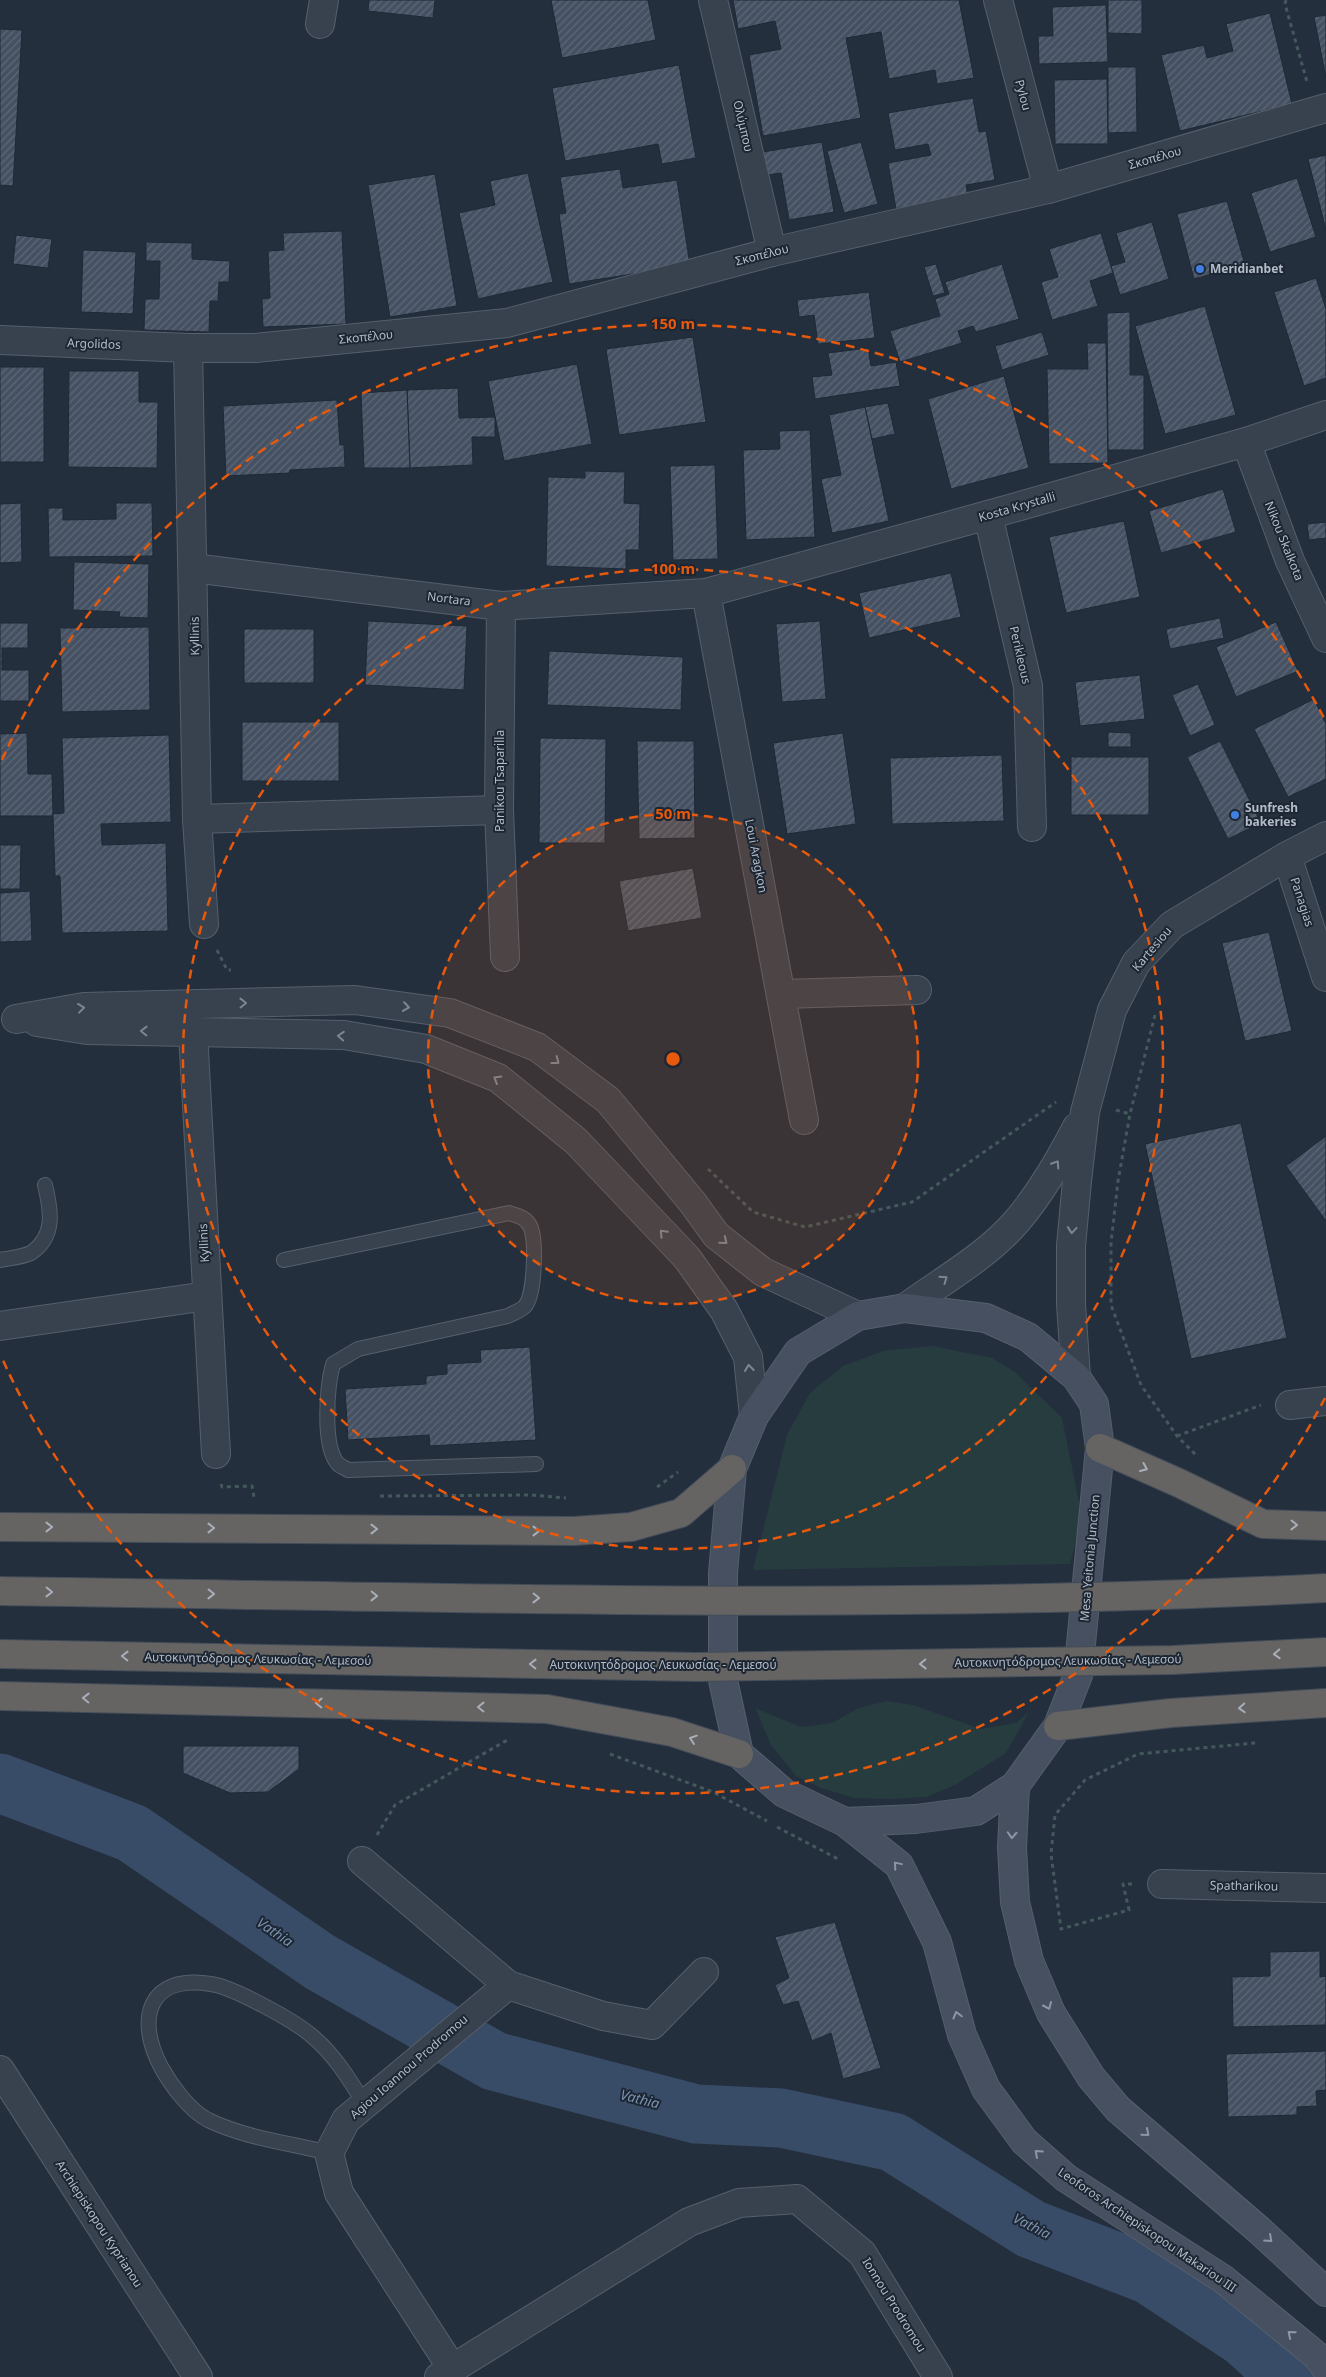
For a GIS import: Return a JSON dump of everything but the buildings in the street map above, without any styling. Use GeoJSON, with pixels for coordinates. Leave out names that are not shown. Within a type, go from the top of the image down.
{"type":"FeatureCollection","features":[{"type":"Feature","properties":{"kind":"highway"},"geometry":{"type":"LineString","coordinates":[[1100,1448],[1179,1483],[1263,1524],[1326,1526]]}},
{"type":"Feature","properties":{"kind":"highway"},"geometry":{"type":"LineString","coordinates":[[0,1526],[564,1531],[631,1527],[681,1512],[732,1468]]}},
{"type":"Feature","properties":{"kind":"highway"},"geometry":{"type":"LineString","coordinates":[[0,1592],[695,1601],[1175,1596],[1326,1588]]}},
{"type":"Feature","properties":{"kind":"highway","name":"Αυτοκινητόδρομος Λευκωσίας - Λεμεσού"},"geometry":{"type":"LineString","coordinates":[[0,1654],[696,1667],[1163,1660],[1326,1652]]}},
{"type":"Feature","properties":{"kind":"highway"},"geometry":{"type":"LineString","coordinates":[[0,1696],[547,1709],[672,1732],[739,1754]]}},
{"type":"Feature","properties":{"kind":"highway"},"geometry":{"type":"LineString","coordinates":[[1058,1726],[1171,1712],[1326,1703]]}},
{"type":"Feature","properties":{"kind":"main road","name":"Mesa Yeitonia Junction"},"geometry":{"type":"LineString","coordinates":[[905,1308],[986,1318],[1028,1337],[1076,1377],[1094,1404],[1100,1448],[1078,1675],[1058,1726],[1015,1786],[976,1811],[916,1819],[845,1822],[784,1794],[739,1754],[723,1680],[723,1573],[732,1468],[754,1416],[798,1352],[858,1316],[905,1308]]}},
{"type":"Feature","properties":{"kind":"main road"},"geometry":{"type":"LineString","coordinates":[[1015,1786],[1012,1848],[1015,1902],[1029,1961],[1056,2021],[1091,2077],[1118,2109],[1259,2230],[1326,2292]]}},
{"type":"Feature","properties":{"kind":"main road","name":"Leoforos Archiepiskopou Makariou III"},"geometry":{"type":"LineString","coordinates":[[845,1822],[899,1865],[937,1942],[966,2044],[986,2088],[1024,2141],[1066,2178],[1223,2279],[1317,2356],[1326,2368]]}},
{"type":"Feature","properties":{"kind":"street","name":"Ολύμπου"},"geometry":{"type":"LineString","coordinates":[[713,0],[772,252]]}},
{"type":"Feature","properties":{"kind":"street","name":"Pylou"},"geometry":{"type":"LineString","coordinates":[[998,0],[1048,189]]}},
{"type":"Feature","properties":{"kind":"street","name":"Σκοπέλου"},"geometry":{"type":"LineString","coordinates":[[188,348],[255,348],[507,322],[772,252],[1048,189],[1320,110]]}},
{"type":"Feature","properties":{"kind":"street","name":"Argolidos"},"geometry":{"type":"LineString","coordinates":[[0,340],[188,348]]}},
{"type":"Feature","properties":{"kind":"street","name":"Kyllinis"},"geometry":{"type":"LineString","coordinates":[[188,348],[198,819],[204,924]]}},
{"type":"Feature","properties":{"kind":"street","name":"Kosta Krystalli"},"geometry":{"type":"LineString","coordinates":[[706,593],[1246,442],[1326,415]]}},
{"type":"Feature","properties":{"kind":"street","name":"Nikou Skalkota"},"geometry":{"type":"LineString","coordinates":[[1246,442],[1290,560],[1326,638]]}},
{"type":"Feature","properties":{"kind":"street","name":"Perikleous"},"geometry":{"type":"LineString","coordinates":[[988,515],[1028,686],[1032,827]]}},
{"type":"Feature","properties":{"kind":"street","name":"Nortara"},"geometry":{"type":"LineString","coordinates":[[193,568],[501,606],[706,593]]}},
{"type":"Feature","properties":{"kind":"street","name":"Loui Aragkon"},"geometry":{"type":"LineString","coordinates":[[706,593],[804,1120]]}},
{"type":"Feature","properties":{"kind":"street","name":"Panikou Tsaparilla"},"geometry":{"type":"LineString","coordinates":[[501,606],[499,810],[505,957]]}},
{"type":"Feature","properties":{"kind":"street"},"geometry":{"type":"LineString","coordinates":[[198,819],[499,810]]}},
{"type":"Feature","properties":{"kind":"street","name":"Kartesiou"},"geometry":{"type":"LineString","coordinates":[[1076,1377],[1071,1304],[1071,1246],[1086,1108],[1112,1010],[1136,963],[1172,925],[1209,900],[1326,836]]}},
{"type":"Feature","properties":{"kind":"street","name":"Panagias"},"geometry":{"type":"LineString","coordinates":[[1287,856],[1326,977]]}},
{"type":"Feature","properties":{"kind":"street"},"geometry":{"type":"LineString","coordinates":[[782,994],[917,990]]}},
{"type":"Feature","properties":{"kind":"street"},"geometry":{"type":"LineString","coordinates":[[8,1018],[84,1007],[355,1000],[450,1013],[537,1047],[608,1100],[693,1203],[716,1235],[763,1272],[858,1316]]}},
{"type":"Feature","properties":{"kind":"street"},"geometry":{"type":"LineString","coordinates":[[8,1018],[87,1030],[344,1036],[426,1049],[498,1078],[576,1141],[687,1258],[724,1310],[748,1357],[754,1416]]}},
{"type":"Feature","properties":{"kind":"street","name":"Kyllinis"},"geometry":{"type":"LineString","coordinates":[[192,1032],[216,1454]]}},
{"type":"Feature","properties":{"kind":"street","name":"Kartesiou"},"geometry":{"type":"LineString","coordinates":[[905,1308],[981,1253],[1016,1221],[1059,1161],[1086,1108]]}},
{"type":"Feature","properties":{"kind":"street"},"geometry":{"type":"LineString","coordinates":[[0,1326],[207,1296]]}},
{"type":"Feature","properties":{"kind":"street"},"geometry":{"type":"LineString","coordinates":[[1290,1406],[1326,1401]]}},
{"type":"Feature","properties":{"kind":"street"},"geometry":{"type":"LineString","coordinates":[[362,1861],[508,1985],[603,2016],[652,2025],[704,1972]]}},
{"type":"Feature","properties":{"kind":"street","name":"Spatharikou"},"geometry":{"type":"LineString","coordinates":[[1162,1884],[1326,1888]]}},
{"type":"Feature","properties":{"kind":"street","name":"Agiou Ioannou Prodromou"},"geometry":{"type":"LineString","coordinates":[[329,2153],[346,2120],[465,2018],[508,1985]]}},
{"type":"Feature","properties":{"kind":"street","name":"Archiepiskopou Kyprianou"},"geometry":{"type":"LineString","coordinates":[[0,2070],[198,2377]]}},
{"type":"Feature","properties":{"kind":"street"},"geometry":{"type":"LineString","coordinates":[[329,2153],[339,2193],[445,2373]]}},
{"type":"Feature","properties":{"kind":"street","name":"Ionnou Prodromou"},"geometry":{"type":"LineString","coordinates":[[445,2373],[689,2222],[739,2203],[798,2199],[862,2253],[938,2377]]}},
{"type":"Feature","properties":{"kind":"lane"},"geometry":{"type":"LineString","coordinates":[[0,1260],[30,1253],[47,1236],[52,1214],[45,1185]]}},
{"type":"Feature","properties":{"kind":"lane"},"geometry":{"type":"LineString","coordinates":[[284,1260],[509,1213],[524,1218],[531,1229],[533,1251],[533,1291],[526,1306],[508,1316],[358,1349],[333,1364],[328,1380],[328,1430],[332,1449],[338,1463],[348,1470],[536,1464]]}},
{"type":"Feature","properties":{"kind":"lane"},"geometry":{"type":"LineString","coordinates":[[329,2153],[238,2132],[207,2120],[187,2102],[167,2077],[155,2055],[148,2031],[148,2012],[156,1997],[169,1988],[191,1982],[213,1984],[270,2009],[312,2035],[350,2079],[365,2105]]}},
{"type":"Feature","properties":{"kind":"path"},"geometry":{"type":"LineString","coordinates":[[1286,0],[1285,4],[1320,110]]}},
{"type":"Feature","properties":{"kind":"path"},"geometry":{"type":"LineString","coordinates":[[1155,1015],[1130,1114],[1118,1180],[1111,1243],[1111,1305],[1141,1385],[1177,1436],[1205,1463]]}},
{"type":"Feature","properties":{"kind":"path"},"geometry":{"type":"LineString","coordinates":[[753,1212],[805,1227],[912,1202],[1059,1100],[1086,1108],[1130,1114]]}},
{"type":"Feature","properties":{"kind":"path"},"geometry":{"type":"LineString","coordinates":[[1177,1436],[1258,1406],[1290,1406]]}},
{"type":"Feature","properties":{"kind":"path"},"geometry":{"type":"LineString","coordinates":[[652,1490],[681,1470]]}},
{"type":"Feature","properties":{"kind":"path"},"geometry":{"type":"LineString","coordinates":[[531,1495],[567,1498]]}},
{"type":"Feature","properties":{"kind":"path"},"geometry":{"type":"LineString","coordinates":[[362,1861],[395,1805],[511,1738]]}},
{"type":"Feature","properties":{"kind":"path"},"geometry":{"type":"LineString","coordinates":[[1129,1910],[1061,1929],[1051,1854],[1056,1815],[1085,1780],[1138,1754],[1255,1743]]}},
{"type":"Feature","properties":{"kind":"path"},"geometry":{"type":"LineString","coordinates":[[608,1753],[713,1792],[844,1862]]}},
{"type":"Feature","properties":{"kind":"green space"},"geometry":{"type":"Polygon","coordinates":[[[932,1346],[992,1358],[1015,1372],[1062,1418],[1082,1517],[1070,1564],[753,1570],[787,1435],[810,1393],[843,1366],[883,1351],[932,1346]]]}},
{"type":"Feature","properties":{"kind":"green space"},"geometry":{"type":"Polygon","coordinates":[[[887,1701],[913,1705],[981,1729],[1016,1723],[1029,1712],[1006,1753],[955,1785],[926,1797],[890,1799],[854,1798],[821,1788],[796,1776],[771,1745],[755,1708],[801,1727],[832,1723],[859,1708],[887,1701]]]}},
{"type":"Feature","properties":{"kind":"waterway","name":"Vathia"},"geometry":{"type":"LineString","coordinates":[[0,1783],[132,1833],[320,1962],[494,2061],[696,2114],[781,2118],[893,2142],[1031,2229],[1150,2275],[1244,2337],[1288,2377]]}},
{"type":"Feature","properties":{"kind":"place","name":"Meridianbet"},"geometry":{"type":"Point","coordinates":[1200,269]}},
{"type":"Feature","properties":{"kind":"place","name":"Sunfresh bakeries"},"geometry":{"type":"Point","coordinates":[1235,815]}}]}
